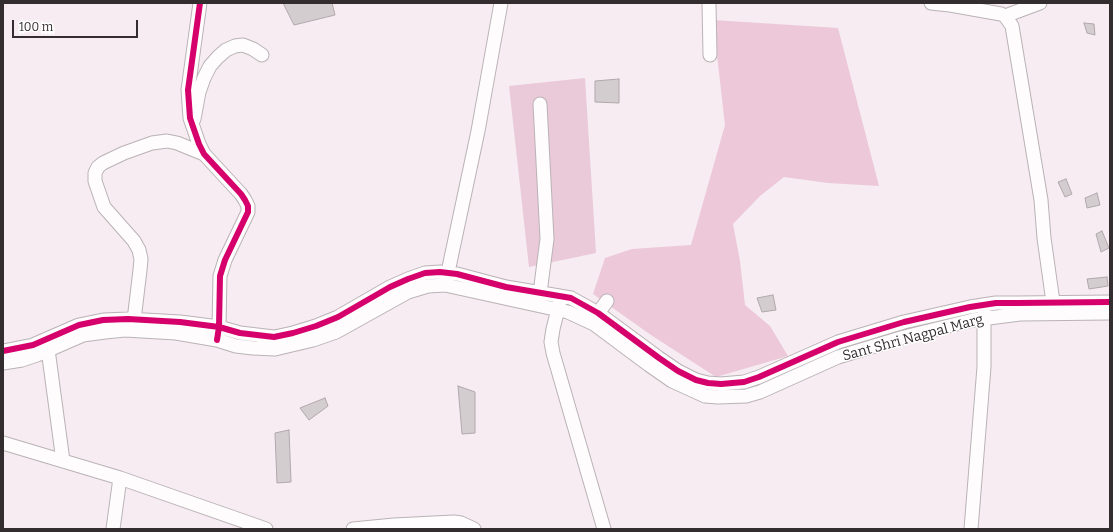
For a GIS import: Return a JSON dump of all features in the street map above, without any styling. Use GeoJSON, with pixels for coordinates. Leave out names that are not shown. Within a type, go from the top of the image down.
{"type":"FeatureCollection","features":[{"type":"Feature","properties":{"kind":"street"},"geometry":{"type":"LineString","coordinates":[[200,3],[188,90],[188,104],[193,127],[198,144],[204,154],[245,200],[248,206],[248,212],[225,260],[220,276],[219,327],[217,340]]}},
{"type":"Feature","properties":{"kind":"street"},"geometry":{"type":"LineString","coordinates":[[448,272],[478,131],[501,3]]}},
{"type":"Feature","properties":{"kind":"street"},"geometry":{"type":"LineString","coordinates":[[709,3],[710,54]]}},
{"type":"Feature","properties":{"kind":"street"},"geometry":{"type":"LineString","coordinates":[[931,3],[990,11],[1006,16],[1040,3]]}},
{"type":"Feature","properties":{"kind":"street"},"geometry":{"type":"LineString","coordinates":[[1006,16],[1012,26],[1015,39],[1041,200],[1044,238],[1053,302]]}},
{"type":"Feature","properties":{"kind":"street"},"geometry":{"type":"LineString","coordinates":[[193,127],[199,92],[210,66],[218,57],[226,50],[235,46],[243,45],[262,55]]}},
{"type":"Feature","properties":{"kind":"street"},"geometry":{"type":"LineString","coordinates":[[540,104],[547,239],[540,293]]}},
{"type":"Feature","properties":{"kind":"street"},"geometry":{"type":"LineString","coordinates":[[134,320],[141,259],[139,250],[134,241],[104,207],[95,181],[95,173],[98,167],[103,163],[124,153],[152,143],[167,141],[177,142],[204,154]]}},
{"type":"Feature","properties":{"kind":"street","name":"Sant Shri Nagpal Marg"},"geometry":{"type":"LineString","coordinates":[[3,363],[22,360],[79,325],[91,322],[134,320],[180,322],[219,327],[240,333],[255,335],[274,337],[293,334],[338,317],[390,287],[425,273],[448,272],[506,287],[571,298],[598,312],[678,371],[696,380],[721,384],[744,382],[759,377],[838,342],[896,324],[984,312],[1020,314],[1110,313]]}},
{"type":"Feature","properties":{"kind":"street","name":"Sant Shri Nagpal Marg"},"geometry":{"type":"LineString","coordinates":[[3,352],[33,345],[48,345],[83,335],[125,330],[176,333],[217,340],[236,346],[275,349],[296,345],[336,332],[408,292],[437,285],[454,286],[568,312],[594,324],[672,381],[705,396],[746,396],[760,392],[838,357],[984,312],[996,303],[1110,302]]}},
{"type":"Feature","properties":{"kind":"street"},"geometry":{"type":"LineString","coordinates":[[561,296],[552,336],[552,353],[604,529]]}},
{"type":"Feature","properties":{"kind":"street"},"geometry":{"type":"LineString","coordinates":[[598,312],[607,301]]}},
{"type":"Feature","properties":{"kind":"street"},"geometry":{"type":"LineString","coordinates":[[971,529],[984,368],[984,312]]}},
{"type":"Feature","properties":{"kind":"street"},"geometry":{"type":"LineString","coordinates":[[48,345],[63,461]]}},
{"type":"Feature","properties":{"kind":"street"},"geometry":{"type":"LineString","coordinates":[[3,443],[120,478],[266,529]]}},
{"type":"Feature","properties":{"kind":"street"},"geometry":{"type":"LineString","coordinates":[[113,529],[120,478]]}},
{"type":"Feature","properties":{"kind":"street"},"geometry":{"type":"LineString","coordinates":[[353,529],[454,522],[461,523],[474,529]]}},
{"type":"Feature","properties":{"kind":"shaded area"},"geometry":{"type":"Polygon","coordinates":[[[713,20],[838,28],[879,186],[828,183],[784,177],[760,196],[733,224],[740,261],[745,305],[770,326],[788,356],[716,377],[651,335],[593,294],[605,258],[632,249],[691,245],[725,125],[713,20]]]}},
{"type":"Feature","properties":{"kind":"shaded area"},"geometry":{"type":"Polygon","coordinates":[[[585,78],[596,253],[529,267],[509,86],[585,78]]]}},
{"type":"Feature","properties":{"kind":"building"},"geometry":{"type":"Polygon","coordinates":[[[283,3],[332,3],[335,15],[294,25],[283,3]]]}},
{"type":"Feature","properties":{"kind":"building"},"geometry":{"type":"Polygon","coordinates":[[[1084,23],[1094,24],[1095,35],[1087,33],[1084,23]]]}},
{"type":"Feature","properties":{"kind":"building"},"geometry":{"type":"Polygon","coordinates":[[[619,79],[619,103],[595,102],[595,81],[619,79]]]}},
{"type":"Feature","properties":{"kind":"building"},"geometry":{"type":"Polygon","coordinates":[[[1066,179],[1072,194],[1065,197],[1058,182],[1066,179]]]}},
{"type":"Feature","properties":{"kind":"building"},"geometry":{"type":"Polygon","coordinates":[[[1097,193],[1100,205],[1087,208],[1085,198],[1097,193]]]}},
{"type":"Feature","properties":{"kind":"building"},"geometry":{"type":"Polygon","coordinates":[[[1102,231],[1109,248],[1101,252],[1096,234],[1102,231]]]}},
{"type":"Feature","properties":{"kind":"building"},"geometry":{"type":"Polygon","coordinates":[[[1107,277],[1108,286],[1089,289],[1087,279],[1107,277]]]}},
{"type":"Feature","properties":{"kind":"building"},"geometry":{"type":"Polygon","coordinates":[[[773,295],[776,310],[762,312],[757,298],[773,295]]]}},
{"type":"Feature","properties":{"kind":"building"},"geometry":{"type":"Polygon","coordinates":[[[458,386],[475,392],[475,433],[462,434],[458,386]]]}},
{"type":"Feature","properties":{"kind":"building"},"geometry":{"type":"Polygon","coordinates":[[[325,398],[328,406],[309,420],[300,408],[325,398]]]}},
{"type":"Feature","properties":{"kind":"building"},"geometry":{"type":"Polygon","coordinates":[[[289,430],[291,482],[277,483],[275,433],[289,430]]]}},
{"type":"Feature","properties":{"kind":"cycle path"},"geometry":{"type":"LineString","coordinates":[[200,3],[188,90],[190,118],[204,154],[241,194],[248,206],[248,212],[225,260],[220,276],[219,327],[217,340]]}},
{"type":"Feature","properties":{"kind":"cycle path"},"geometry":{"type":"LineString","coordinates":[[3,351],[33,345],[79,325],[103,320],[128,319],[180,322],[219,327],[240,333],[274,337],[316,326],[338,317],[390,287],[408,279],[425,273],[440,272],[457,274],[506,287],[571,298],[598,313],[678,371],[696,380],[721,384],[744,382],[759,377],[838,342],[904,322],[970,307],[996,303],[1110,302]]}}]}
